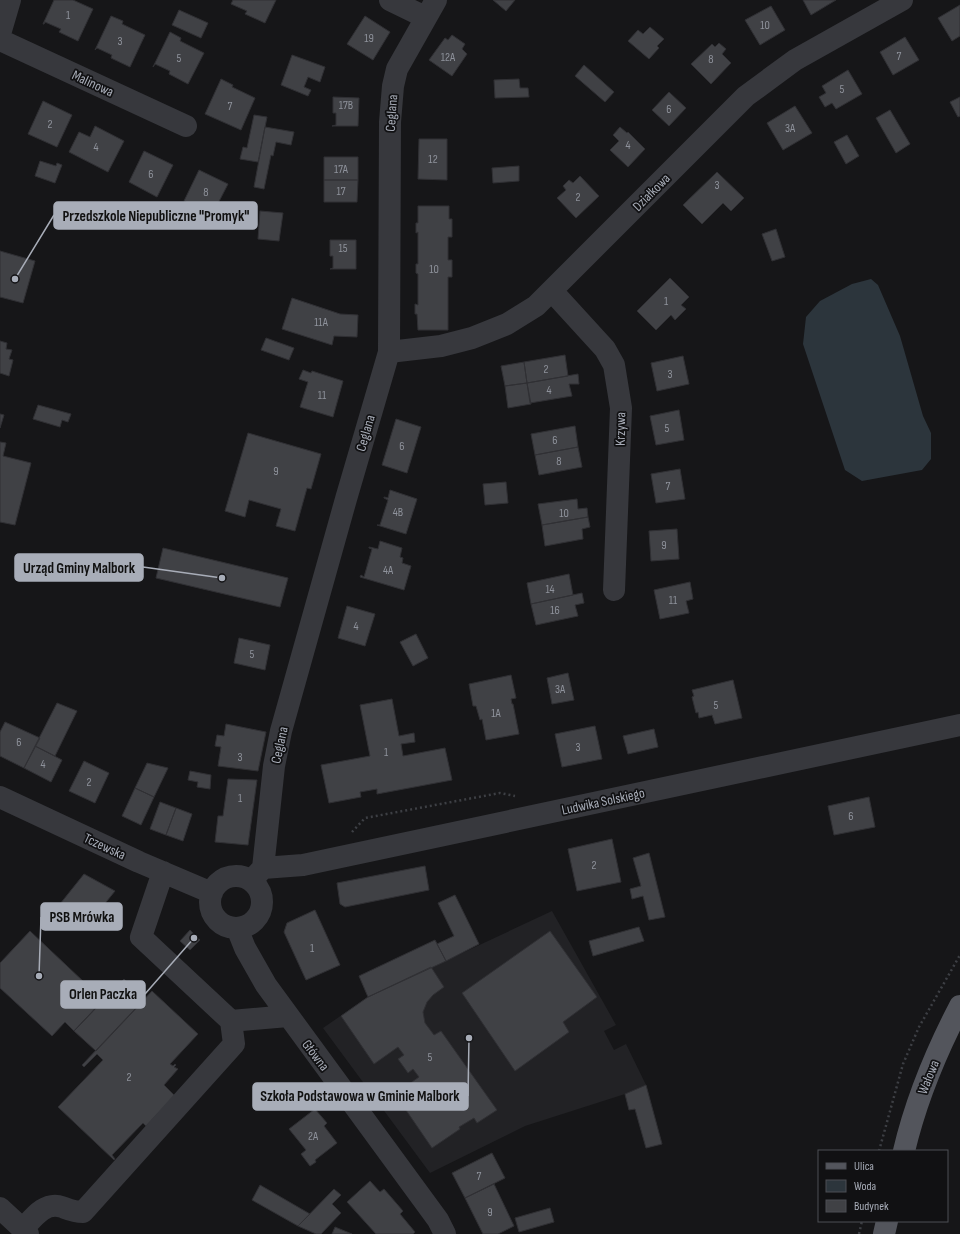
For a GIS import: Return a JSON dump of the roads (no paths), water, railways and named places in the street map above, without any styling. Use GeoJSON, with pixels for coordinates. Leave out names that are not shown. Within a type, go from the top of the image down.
{"type":"FeatureCollection","features":[{"type":"Feature","properties":{"kind":"main road","name":"Wałowa"},"geometry":{"type":"LineString","coordinates":[[904,1150],[910,1123],[936,1054],[960,1006]]}},
{"type":"Feature","properties":{"kind":"main road"},"geometry":{"type":"LineString","coordinates":[[884,1234],[887,1222]]}},
{"type":"Feature","properties":{"kind":"street"},"geometry":{"type":"LineString","coordinates":[[0,34],[10,0]]}},
{"type":"Feature","properties":{"kind":"street"},"geometry":{"type":"LineString","coordinates":[[390,0],[430,9]]}},
{"type":"Feature","properties":{"kind":"street","name":"Działkowa"},"geometry":{"type":"LineString","coordinates":[[389,352],[441,346],[472,338],[507,324],[536,306],[746,96],[795,60],[902,0]]}},
{"type":"Feature","properties":{"kind":"street","name":"Ceglana"},"geometry":{"type":"LineString","coordinates":[[257,874],[274,766],[281,732],[389,352],[390,104],[397,69],[430,9]]}},
{"type":"Feature","properties":{"kind":"street","name":"Malinowa"},"geometry":{"type":"LineString","coordinates":[[0,40],[186,126]]}},
{"type":"Feature","properties":{"kind":"street","name":"Krzywa"},"geometry":{"type":"LineString","coordinates":[[552,291],[605,349],[614,366],[621,408],[614,590]]}},
{"type":"Feature","properties":{"kind":"street","name":"Ludwika Solskiego"},"geometry":{"type":"LineString","coordinates":[[257,874],[960,725]]}},
{"type":"Feature","properties":{"kind":"street","name":"Tczewska"},"geometry":{"type":"LineString","coordinates":[[0,797],[162,872],[212,893]]}},
{"type":"Feature","properties":{"kind":"street"},"geometry":{"type":"LineString","coordinates":[[0,1208],[25,1231],[38,1212],[47,1207],[60,1206],[72,1212],[83,1212],[234,1044],[231,1021],[141,937],[162,872]]}},
{"type":"Feature","properties":{"kind":"street"},"geometry":{"type":"LineString","coordinates":[[257,874],[257,886],[261,894],[262,901],[261,910],[258,917],[245,927],[229,927],[221,924],[211,910],[210,901],[216,886],[229,877],[257,874]]}},
{"type":"Feature","properties":{"kind":"street","name":"Główna"},"geometry":{"type":"LineString","coordinates":[[237,928],[245,948],[266,985],[438,1220],[445,1234]]}},
{"type":"Feature","properties":{"kind":"street"},"geometry":{"type":"LineString","coordinates":[[231,1021],[288,1016]]}},
{"type":"Feature","properties":{"kind":"water"},"geometry":{"type":"Polygon","coordinates":[[[871,279],[878,285],[900,336],[923,416],[931,433],[931,459],[922,470],[862,481],[845,470],[803,344],[806,317],[820,301],[852,284],[871,279]]]}},
{"type":"Feature","properties":{"kind":"place","name":"Przedszkole Niepubliczne \"Promyk\""},"geometry":{"type":"Point","coordinates":[15,279]}},
{"type":"Feature","properties":{"kind":"place","name":"Urząd Gminy Malbork"},"geometry":{"type":"Point","coordinates":[222,578]}},
{"type":"Feature","properties":{"kind":"place","name":"Orlen Paczka"},"geometry":{"type":"Point","coordinates":[194,938]}},
{"type":"Feature","properties":{"kind":"place","name":"PSB Mrówka"},"geometry":{"type":"Point","coordinates":[39,976]}},
{"type":"Feature","properties":{"kind":"place","name":"Szkoła Podstawowa w Gminie Malbork"},"geometry":{"type":"Point","coordinates":[469,1038]}}]}
